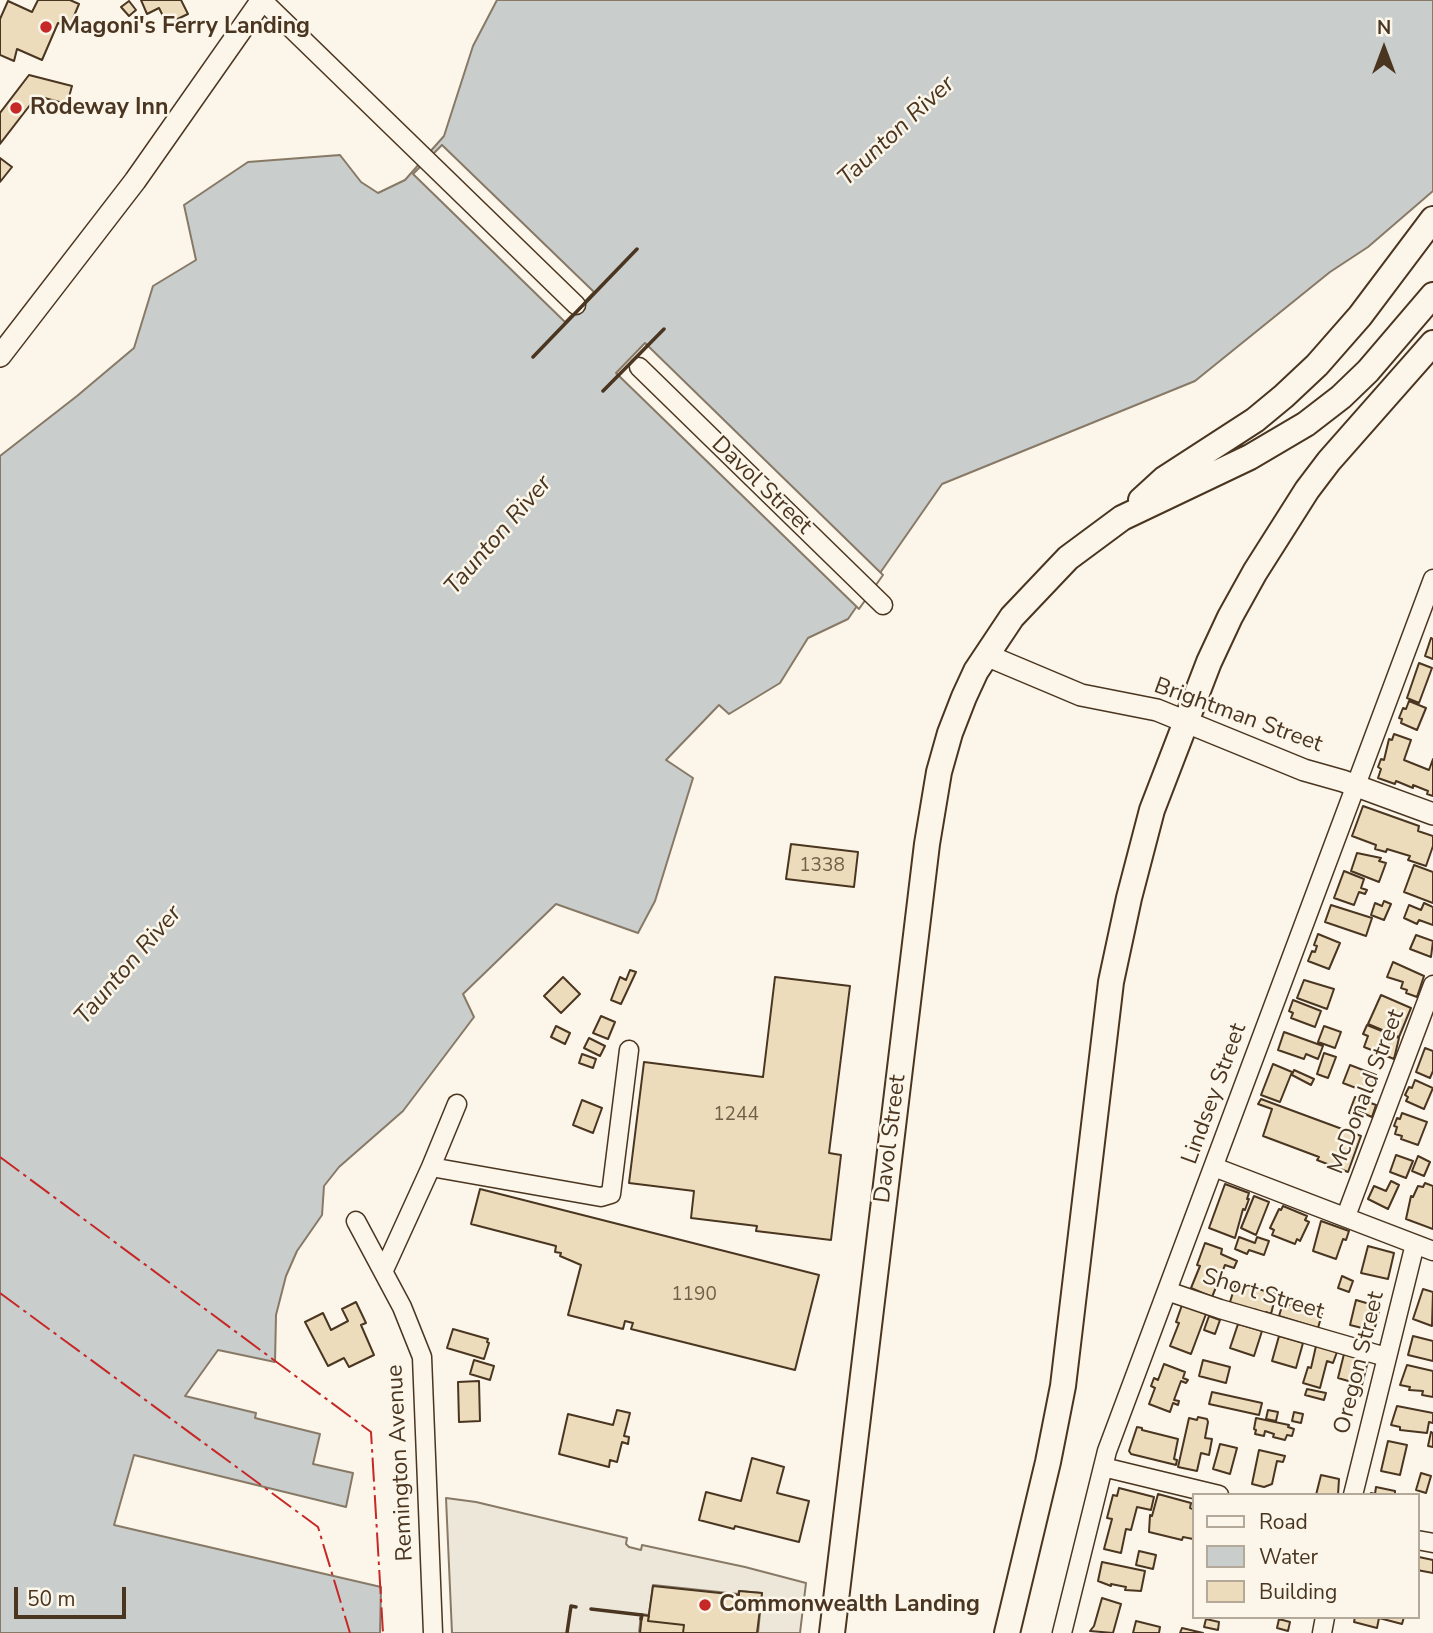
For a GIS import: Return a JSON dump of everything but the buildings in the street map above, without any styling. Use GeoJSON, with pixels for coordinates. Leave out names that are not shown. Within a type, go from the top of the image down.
{"type":"FeatureCollection","features":[{"type":"Feature","properties":{"kind":"highway"},"geometry":{"type":"LineString","coordinates":[[1122,518],[1164,479],[1265,412],[1317,365],[1360,316],[1433,219]]}},
{"type":"Feature","properties":{"kind":"highway"},"geometry":{"type":"LineString","coordinates":[[1122,518],[1250,457],[1306,424],[1341,397],[1368,371],[1433,295]]}},
{"type":"Feature","properties":{"kind":"highway"},"geometry":{"type":"LineString","coordinates":[[1007,1633],[1043,1484],[1063,1386],[1104,1034],[1116,957],[1144,839],[1185,720],[1230,617],[1286,521],[1337,452],[1433,343]]}},
{"type":"Feature","properties":{"kind":"highway","name":"Davol Street"},"geometry":{"type":"LineString","coordinates":[[832,1633],[915,936],[939,772],[964,696],[986,655],[1012,617],[1051,573],[1122,518]]}},
{"type":"Feature","properties":{"kind":"main road"},"geometry":{"type":"LineString","coordinates":[[0,356],[135,181],[262,0]]}},
{"type":"Feature","properties":{"kind":"main road","name":"Brightman Street"},"geometry":{"type":"LineString","coordinates":[[986,655],[1081,695],[1157,710],[1304,770],[1433,814]]}},
{"type":"Feature","properties":{"kind":"street"},"geometry":{"type":"LineString","coordinates":[[262,0],[576,305]]}},
{"type":"Feature","properties":{"kind":"street","name":"Davol Street"},"geometry":{"type":"LineString","coordinates":[[639,367],[883,605]]}},
{"type":"Feature","properties":{"kind":"street","name":"Lindsey Street"},"geometry":{"type":"LineString","coordinates":[[1062,1633],[1103,1467],[1355,788],[1426,619],[1433,579]]}},
{"type":"Feature","properties":{"kind":"street","name":"McDonald Street"},"geometry":{"type":"LineString","coordinates":[[1346,1216],[1433,985]]}},
{"type":"Feature","properties":{"kind":"street"},"geometry":{"type":"LineString","coordinates":[[431,1167],[601,1197],[611,1194],[629,1050]]}},
{"type":"Feature","properties":{"kind":"street"},"geometry":{"type":"LineString","coordinates":[[384,1270],[457,1104]]}},
{"type":"Feature","properties":{"kind":"street"},"geometry":{"type":"LineString","coordinates":[[1214,1167],[1433,1251]]}},
{"type":"Feature","properties":{"kind":"street","name":"Remington Avenue"},"geometry":{"type":"LineString","coordinates":[[356,1221],[402,1307],[422,1357],[433,1633]]}},
{"type":"Feature","properties":{"kind":"street","name":"Oregon Street"},"geometry":{"type":"LineString","coordinates":[[1353,1493],[1415,1244]]}},
{"type":"Feature","properties":{"kind":"street","name":"Short Street"},"geometry":{"type":"LineString","coordinates":[[1167,1291],[1386,1357]]}},
{"type":"Feature","properties":{"kind":"street"},"geometry":{"type":"LineString","coordinates":[[1103,1467],[1211,1493]]}},
{"type":"Feature","properties":{"kind":"shaded area"},"geometry":{"type":"Polygon","coordinates":[[[446,1498],[476,1502],[627,1538],[626,1544],[629,1547],[641,1550],[642,1545],[806,1583],[800,1633],[758,1633],[762,1593],[739,1591],[738,1594],[653,1585],[649,1615],[641,1614],[639,1633],[452,1633],[446,1498]]]}},
{"type":"Feature","properties":{"kind":"water","name":"Taunton River"},"geometry":{"type":"Polygon","coordinates":[[[497,0],[1433,0],[1433,191],[1368,247],[1330,272],[1195,381],[942,484],[848,619],[808,638],[780,683],[729,714],[719,705],[666,760],[693,778],[655,901],[638,933],[556,904],[463,994],[474,1017],[403,1111],[339,1167],[324,1186],[322,1215],[297,1251],[286,1276],[276,1315],[275,1362],[218,1350],[185,1396],[256,1413],[255,1418],[320,1434],[313,1464],[353,1473],[346,1507],[134,1455],[114,1525],[381,1587],[380,1633],[0,1633],[0,456],[134,348],[153,286],[196,260],[184,205],[248,162],[340,155],[361,182],[378,193],[405,180],[444,136],[473,46],[497,0]]]}},
{"type":"Feature","properties":{"kind":"pier"},"geometry":{"type":"Polygon","coordinates":[[[442,145],[594,292],[565,322],[413,174],[442,145]]]}},
{"type":"Feature","properties":{"kind":"pier"},"geometry":{"type":"Polygon","coordinates":[[[645,343],[883,575],[859,609],[616,373],[645,343]]]}},
{"type":"Feature","properties":{"kind":"wall"},"geometry":{"type":"LineString","coordinates":[[533,357],[637,249]]}},
{"type":"Feature","properties":{"kind":"wall"},"geometry":{"type":"LineString","coordinates":[[603,391],[664,329]]}},
{"type":"Feature","properties":{"kind":"wall"},"geometry":{"type":"LineString","coordinates":[[567,1633],[571,1606],[576,1607]]}},
{"type":"Feature","properties":{"kind":"wall"},"geometry":{"type":"LineString","coordinates":[[591,1609],[642,1615],[641,1619]]}},
{"type":"Feature","properties":{"kind":"power"},"geometry":{"type":"LineString","coordinates":[[0,1157],[371,1432],[383,1633]]}},
{"type":"Feature","properties":{"kind":"power"},"geometry":{"type":"LineString","coordinates":[[0,1293],[318,1527],[350,1633]]}},
{"type":"Feature","properties":{"kind":"place","name":"Magoni's Ferry Landing"},"geometry":{"type":"Point","coordinates":[46,27]}},
{"type":"Feature","properties":{"kind":"place","name":"Rodeway Inn"},"geometry":{"type":"Point","coordinates":[16,108]}},
{"type":"Feature","properties":{"kind":"place","name":"Commonwealth Landing"},"geometry":{"type":"Point","coordinates":[705,1605]}}]}
